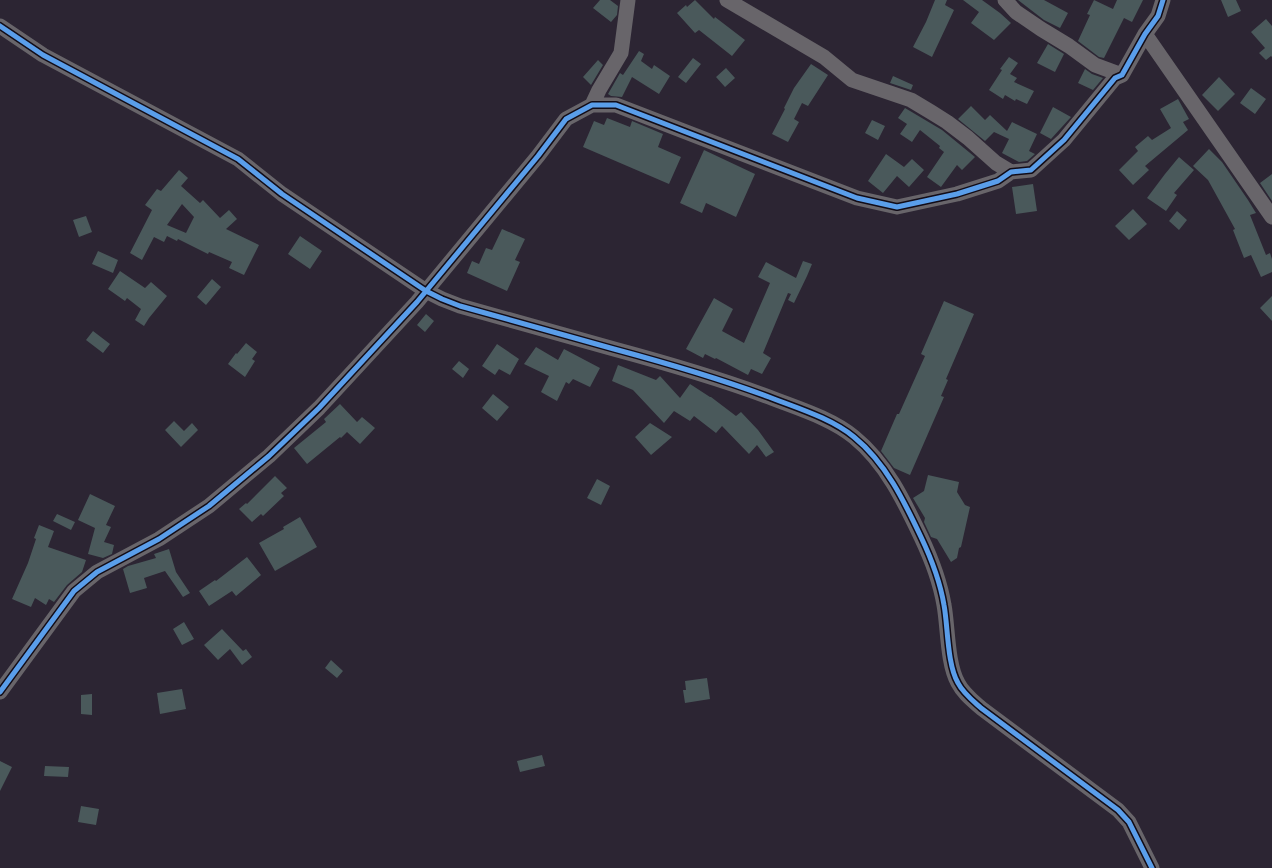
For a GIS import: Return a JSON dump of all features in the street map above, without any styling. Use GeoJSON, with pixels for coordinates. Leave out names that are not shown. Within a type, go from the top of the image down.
{"type":"FeatureCollection","features":[{"type":"Feature","properties":{"kind":"street"},"geometry":{"type":"LineString","coordinates":[[592,105],[620,53],[628,0]]}},
{"type":"Feature","properties":{"kind":"street"},"geometry":{"type":"LineString","coordinates":[[727,0],[824,57],[852,80],[911,100],[931,112],[968,138],[996,163],[1011,172]]}},
{"type":"Feature","properties":{"kind":"street"},"geometry":{"type":"LineString","coordinates":[[1005,0],[1016,12],[1069,46],[1095,66],[1122,74]]}},
{"type":"Feature","properties":{"kind":"street"},"geometry":{"type":"LineString","coordinates":[[0,692],[74,590],[97,572],[159,539],[209,506],[262,462],[319,408],[426,291],[538,156],[566,118],[592,105],[616,106],[857,198],[896,207],[957,194],[998,181],[1011,172],[1031,170],[1064,140],[1116,78],[1122,74],[1145,34],[1158,16],[1163,0]]}},
{"type":"Feature","properties":{"kind":"street"},"geometry":{"type":"LineString","coordinates":[[0,26],[43,55],[238,159],[282,194],[426,291],[442,299],[460,306],[682,368],[745,388],[813,414],[853,436],[869,451],[888,475],[914,521],[929,554],[938,578],[944,605],[952,665],[957,682],[980,708],[1118,810],[1129,822],[1152,868]]}},
{"type":"Feature","properties":{"kind":"street"},"geometry":{"type":"LineString","coordinates":[[1145,34],[1272,218]]}},
{"type":"Feature","properties":{"kind":"building"},"geometry":{"type":"Polygon","coordinates":[[[600,0],[610,0],[618,6],[617,15],[611,22],[593,8],[600,0]]]}},
{"type":"Feature","properties":{"kind":"building"},"geometry":{"type":"Polygon","coordinates":[[[695,0],[714,19],[715,17],[745,40],[732,56],[699,30],[695,33],[677,13],[695,0]]]}},
{"type":"Feature","properties":{"kind":"building"},"geometry":{"type":"Polygon","coordinates":[[[935,0],[947,0],[945,5],[954,10],[932,57],[913,47],[935,0]]]}},
{"type":"Feature","properties":{"kind":"building"},"geometry":{"type":"Polygon","coordinates":[[[963,0],[982,0],[1011,23],[994,40],[971,23],[979,12],[963,0]]]}},
{"type":"Feature","properties":{"kind":"building"},"geometry":{"type":"Polygon","coordinates":[[[1018,0],[1044,0],[1068,13],[1060,28],[1044,20],[1018,0]]]}},
{"type":"Feature","properties":{"kind":"building"},"geometry":{"type":"Polygon","coordinates":[[[1094,0],[1113,9],[1117,0],[1143,0],[1132,22],[1124,18],[1104,58],[1099,57],[1078,41],[1090,15],[1087,14],[1094,0]]]}},
{"type":"Feature","properties":{"kind":"building"},"geometry":{"type":"Polygon","coordinates":[[[1221,0],[1236,0],[1241,11],[1228,17],[1221,0]]]}},
{"type":"Feature","properties":{"kind":"building"},"geometry":{"type":"Polygon","coordinates":[[[1266,19],[1272,26],[1272,57],[1266,60],[1259,53],[1265,48],[1251,32],[1266,19]]]}},
{"type":"Feature","properties":{"kind":"building"},"geometry":{"type":"Polygon","coordinates":[[[1048,44],[1064,54],[1055,72],[1037,63],[1048,44]]]}},
{"type":"Feature","properties":{"kind":"building"},"geometry":{"type":"Polygon","coordinates":[[[639,51],[644,54],[641,61],[652,69],[654,65],[670,76],[659,94],[632,77],[622,97],[608,94],[620,73],[623,75],[639,51]]]}},
{"type":"Feature","properties":{"kind":"building"},"geometry":{"type":"Polygon","coordinates":[[[1009,57],[1018,63],[1010,74],[1017,78],[1014,82],[1034,91],[1027,104],[1016,99],[1015,101],[1005,95],[1003,99],[989,90],[1009,57]]]}},
{"type":"Feature","properties":{"kind":"building"},"geometry":{"type":"Polygon","coordinates":[[[693,58],[701,64],[686,83],[678,77],[693,58]]]}},
{"type":"Feature","properties":{"kind":"building"},"geometry":{"type":"Polygon","coordinates":[[[598,60],[603,65],[591,85],[583,77],[598,60]]]}},
{"type":"Feature","properties":{"kind":"building"},"geometry":{"type":"Polygon","coordinates":[[[811,64],[828,75],[808,106],[802,103],[794,119],[799,122],[788,142],[772,134],[794,88],[811,64]]]}},
{"type":"Feature","properties":{"kind":"building"},"geometry":{"type":"Polygon","coordinates":[[[726,68],[735,78],[725,87],[716,77],[726,68]]]}},
{"type":"Feature","properties":{"kind":"building"},"geometry":{"type":"Polygon","coordinates":[[[1085,69],[1103,78],[1093,90],[1078,83],[1085,69]]]}},
{"type":"Feature","properties":{"kind":"building"},"geometry":{"type":"Polygon","coordinates":[[[893,76],[913,85],[911,90],[890,83],[893,76]]]}},
{"type":"Feature","properties":{"kind":"building"},"geometry":{"type":"Polygon","coordinates":[[[1219,77],[1235,94],[1218,111],[1202,95],[1219,77]]]}},
{"type":"Feature","properties":{"kind":"building"},"geometry":{"type":"Polygon","coordinates":[[[1251,88],[1266,99],[1255,114],[1240,103],[1251,88]]]}},
{"type":"Feature","properties":{"kind":"building"},"geometry":{"type":"Polygon","coordinates":[[[1178,99],[1189,119],[1183,122],[1188,130],[1145,166],[1149,170],[1133,185],[1119,170],[1138,151],[1135,147],[1148,136],[1152,140],[1171,128],[1160,109],[1178,99]]]}},
{"type":"Feature","properties":{"kind":"building"},"geometry":{"type":"Polygon","coordinates":[[[971,106],[985,120],[990,115],[1007,131],[1012,122],[1037,134],[1029,151],[1035,154],[1027,161],[1019,162],[1002,153],[1009,139],[994,132],[985,141],[958,119],[971,106]]]}},
{"type":"Feature","properties":{"kind":"building"},"geometry":{"type":"Polygon","coordinates":[[[1053,107],[1071,117],[1051,139],[1040,133],[1053,107]]]}},
{"type":"Feature","properties":{"kind":"building"},"geometry":{"type":"Polygon","coordinates":[[[905,108],[942,130],[975,157],[962,170],[957,165],[941,187],[927,177],[944,152],[939,148],[940,146],[920,130],[912,142],[900,134],[907,124],[898,118],[905,108]]]}},
{"type":"Feature","properties":{"kind":"building"},"geometry":{"type":"Polygon","coordinates":[[[607,118],[630,127],[632,121],[663,134],[658,147],[681,157],[669,184],[583,147],[594,121],[604,125],[607,118]]]}},
{"type":"Feature","properties":{"kind":"building"},"geometry":{"type":"Polygon","coordinates":[[[872,120],[885,126],[878,140],[865,133],[872,120]]]}},
{"type":"Feature","properties":{"kind":"building"},"geometry":{"type":"Polygon","coordinates":[[[1209,149],[1222,162],[1256,213],[1250,215],[1266,255],[1270,253],[1272,272],[1261,277],[1251,255],[1244,258],[1233,230],[1235,229],[1208,180],[1193,166],[1209,149]]]}},
{"type":"Feature","properties":{"kind":"building"},"geometry":{"type":"Polygon","coordinates":[[[704,150],[755,174],[736,217],[706,203],[702,213],[680,203],[704,150]]]}},
{"type":"Feature","properties":{"kind":"building"},"geometry":{"type":"Polygon","coordinates":[[[886,154],[904,167],[912,159],[924,170],[909,187],[897,176],[883,193],[868,181],[886,154]]]}},
{"type":"Feature","properties":{"kind":"building"},"geometry":{"type":"Polygon","coordinates":[[[1179,157],[1194,170],[1174,193],[1177,195],[1166,211],[1147,198],[1179,157]]]}},
{"type":"Feature","properties":{"kind":"building"},"geometry":{"type":"Polygon","coordinates":[[[179,170],[188,178],[181,186],[200,203],[203,200],[220,218],[229,210],[237,219],[226,229],[259,245],[244,275],[229,268],[232,262],[167,236],[164,242],[154,237],[142,260],[130,253],[152,210],[145,205],[157,189],[161,191],[179,170]],[[182,204],[167,225],[186,233],[194,217],[182,204]]]}},
{"type":"Feature","properties":{"kind":"building"},"geometry":{"type":"Polygon","coordinates":[[[1272,174],[1272,201],[1260,183],[1272,174]]]}},
{"type":"Feature","properties":{"kind":"building"},"geometry":{"type":"Polygon","coordinates":[[[1033,184],[1037,211],[1016,214],[1012,187],[1033,184]]]}},
{"type":"Feature","properties":{"kind":"building"},"geometry":{"type":"Polygon","coordinates":[[[1133,209],[1147,224],[1129,240],[1115,226],[1133,209]]]}},
{"type":"Feature","properties":{"kind":"building"},"geometry":{"type":"Polygon","coordinates":[[[1177,211],[1187,220],[1179,230],[1169,221],[1177,211]]]}},
{"type":"Feature","properties":{"kind":"building"},"geometry":{"type":"Polygon","coordinates":[[[86,216],[92,232],[79,237],[73,220],[86,216]]]}},
{"type":"Feature","properties":{"kind":"building"},"geometry":{"type":"Polygon","coordinates":[[[502,229],[525,239],[515,260],[520,262],[507,291],[467,273],[472,261],[479,264],[486,248],[492,250],[502,229]]]}},
{"type":"Feature","properties":{"kind":"building"},"geometry":{"type":"Polygon","coordinates":[[[300,236],[322,251],[310,269],[288,254],[300,236]]]}},
{"type":"Feature","properties":{"kind":"building"},"geometry":{"type":"Polygon","coordinates":[[[98,251],[118,260],[113,273],[92,264],[98,251]]]}},
{"type":"Feature","properties":{"kind":"building"},"geometry":{"type":"Polygon","coordinates":[[[803,261],[812,264],[794,303],[788,300],[791,294],[788,293],[763,353],[771,358],[762,374],[751,369],[748,375],[716,358],[705,354],[703,358],[686,349],[714,298],[733,309],[722,331],[744,343],[770,283],[758,277],[766,262],[796,278],[803,261]]]}},
{"type":"Feature","properties":{"kind":"building"},"geometry":{"type":"Polygon","coordinates":[[[120,271],[145,288],[151,282],[167,296],[144,326],[135,320],[141,309],[127,298],[125,301],[108,289],[120,271]]]}},
{"type":"Feature","properties":{"kind":"building"},"geometry":{"type":"Polygon","coordinates":[[[212,279],[221,287],[206,305],[197,297],[212,279]]]}},
{"type":"Feature","properties":{"kind":"building"},"geometry":{"type":"Polygon","coordinates":[[[1272,296],[1272,321],[1260,308],[1272,296]]]}},
{"type":"Feature","properties":{"kind":"building"},"geometry":{"type":"Polygon","coordinates":[[[944,301],[974,314],[946,379],[948,380],[941,396],[944,397],[910,475],[894,468],[881,451],[925,356],[921,354],[944,301]]]}},
{"type":"Feature","properties":{"kind":"building"},"geometry":{"type":"Polygon","coordinates":[[[426,314],[434,321],[425,332],[417,325],[426,314]]]}},
{"type":"Feature","properties":{"kind":"building"},"geometry":{"type":"Polygon","coordinates":[[[93,331],[110,344],[103,353],[86,340],[93,331]]]}},
{"type":"Feature","properties":{"kind":"building"},"geometry":{"type":"Polygon","coordinates":[[[246,343],[257,352],[252,359],[255,361],[245,377],[228,364],[246,343]]]}},
{"type":"Feature","properties":{"kind":"building"},"geometry":{"type":"Polygon","coordinates":[[[497,344],[519,359],[510,375],[499,369],[495,375],[482,366],[497,344]]]}},
{"type":"Feature","properties":{"kind":"building"},"geometry":{"type":"Polygon","coordinates":[[[536,347],[558,360],[564,349],[600,368],[590,387],[573,379],[569,384],[566,382],[557,401],[541,392],[549,376],[524,364],[536,347]]]}},
{"type":"Feature","properties":{"kind":"building"},"geometry":{"type":"Polygon","coordinates":[[[459,361],[469,369],[463,378],[452,369],[459,361]]]}},
{"type":"Feature","properties":{"kind":"building"},"geometry":{"type":"Polygon","coordinates":[[[618,365],[656,380],[660,376],[680,398],[690,384],[736,416],[741,412],[758,430],[774,452],[766,457],[757,445],[749,454],[722,426],[716,433],[694,416],[690,421],[674,411],[664,423],[633,390],[612,381],[618,365]]]}},
{"type":"Feature","properties":{"kind":"building"},"geometry":{"type":"Polygon","coordinates":[[[493,394],[509,407],[497,421],[482,408],[493,394]]]}},
{"type":"Feature","properties":{"kind":"building"},"geometry":{"type":"Polygon","coordinates":[[[340,404],[357,422],[362,417],[375,428],[360,444],[347,432],[307,464],[294,448],[326,422],[324,419],[340,404]]]}},
{"type":"Feature","properties":{"kind":"building"},"geometry":{"type":"Polygon","coordinates":[[[174,421],[184,431],[192,423],[198,430],[181,447],[165,430],[174,421]]]}},
{"type":"Feature","properties":{"kind":"building"},"geometry":{"type":"Polygon","coordinates":[[[650,423],[672,437],[651,455],[635,437],[650,423]]]}},
{"type":"Feature","properties":{"kind":"building"},"geometry":{"type":"Polygon","coordinates":[[[928,475],[959,482],[957,492],[965,505],[970,507],[961,547],[959,548],[957,558],[951,562],[937,539],[931,537],[924,522],[925,518],[913,498],[924,491],[928,475]]]}},
{"type":"Feature","properties":{"kind":"building"},"geometry":{"type":"Polygon","coordinates":[[[275,476],[287,488],[281,493],[284,496],[263,516],[261,514],[252,522],[239,509],[247,504],[275,476]]]}},
{"type":"Feature","properties":{"kind":"building"},"geometry":{"type":"Polygon","coordinates":[[[597,479],[610,486],[601,505],[587,498],[597,479]]]}},
{"type":"Feature","properties":{"kind":"building"},"geometry":{"type":"Polygon","coordinates":[[[90,494],[115,506],[106,525],[111,527],[104,542],[114,545],[112,554],[103,558],[88,554],[95,528],[78,520],[90,494]]]}},
{"type":"Feature","properties":{"kind":"building"},"geometry":{"type":"Polygon","coordinates":[[[57,514],[75,522],[71,530],[53,521],[57,514]]]}},
{"type":"Feature","properties":{"kind":"building"},"geometry":{"type":"Polygon","coordinates":[[[300,517],[317,547],[275,571],[259,543],[284,529],[283,527],[300,517]]]}},
{"type":"Feature","properties":{"kind":"building"},"geometry":{"type":"Polygon","coordinates":[[[39,525],[54,531],[48,547],[86,560],[82,572],[67,585],[54,602],[49,599],[46,605],[35,598],[31,607],[12,599],[28,563],[39,525]]]}},
{"type":"Feature","properties":{"kind":"building"},"geometry":{"type":"Polygon","coordinates":[[[169,549],[176,572],[190,593],[183,597],[165,571],[144,578],[147,588],[130,593],[123,569],[156,558],[154,554],[169,549]]]}},
{"type":"Feature","properties":{"kind":"building"},"geometry":{"type":"Polygon","coordinates":[[[247,557],[261,575],[236,596],[232,591],[209,606],[199,591],[216,581],[247,557]]]}},
{"type":"Feature","properties":{"kind":"building"},"geometry":{"type":"Polygon","coordinates":[[[184,622],[194,639],[182,645],[173,629],[184,622]]]}},
{"type":"Feature","properties":{"kind":"building"},"geometry":{"type":"Polygon","coordinates":[[[222,629],[243,651],[246,649],[252,657],[242,665],[230,649],[218,660],[204,645],[222,629]]]}},
{"type":"Feature","properties":{"kind":"building"},"geometry":{"type":"Polygon","coordinates":[[[331,660],[343,671],[337,678],[325,668],[331,660]]]}},
{"type":"Feature","properties":{"kind":"building"},"geometry":{"type":"Polygon","coordinates":[[[707,678],[710,699],[685,703],[683,690],[686,690],[685,681],[707,678]]]}},
{"type":"Feature","properties":{"kind":"building"},"geometry":{"type":"Polygon","coordinates":[[[182,689],[186,709],[160,714],[157,693],[182,689]]]}},
{"type":"Feature","properties":{"kind":"building"},"geometry":{"type":"Polygon","coordinates":[[[92,694],[92,715],[81,714],[81,695],[92,694]]]}},
{"type":"Feature","properties":{"kind":"building"},"geometry":{"type":"Polygon","coordinates":[[[542,755],[545,766],[520,772],[517,761],[542,755]]]}},
{"type":"Feature","properties":{"kind":"building"},"geometry":{"type":"Polygon","coordinates":[[[0,761],[12,767],[0,791],[0,761]]]}},
{"type":"Feature","properties":{"kind":"building"},"geometry":{"type":"Polygon","coordinates":[[[45,766],[69,767],[68,777],[44,776],[45,766]]]}},
{"type":"Feature","properties":{"kind":"building"},"geometry":{"type":"Polygon","coordinates":[[[81,806],[99,809],[96,825],[78,822],[81,806]]]}},
{"type":"Feature","properties":{"kind":"cycle path"},"geometry":{"type":"LineString","coordinates":[[0,692],[74,591],[97,572],[159,539],[209,506],[269,456],[319,408],[417,302],[538,156],[566,119],[592,105],[616,105],[857,198],[897,207],[957,194],[998,181],[1011,172],[1031,170],[1064,140],[1115,78],[1122,75],[1145,34],[1158,16],[1163,0]]}},
{"type":"Feature","properties":{"kind":"cycle path"},"geometry":{"type":"LineString","coordinates":[[0,26],[43,55],[238,159],[282,194],[426,291],[442,299],[460,306],[711,377],[802,409],[845,430],[865,447],[885,471],[901,496],[925,545],[940,587],[952,666],[960,687],[981,708],[1118,810],[1129,822],[1152,868]]}}]}
